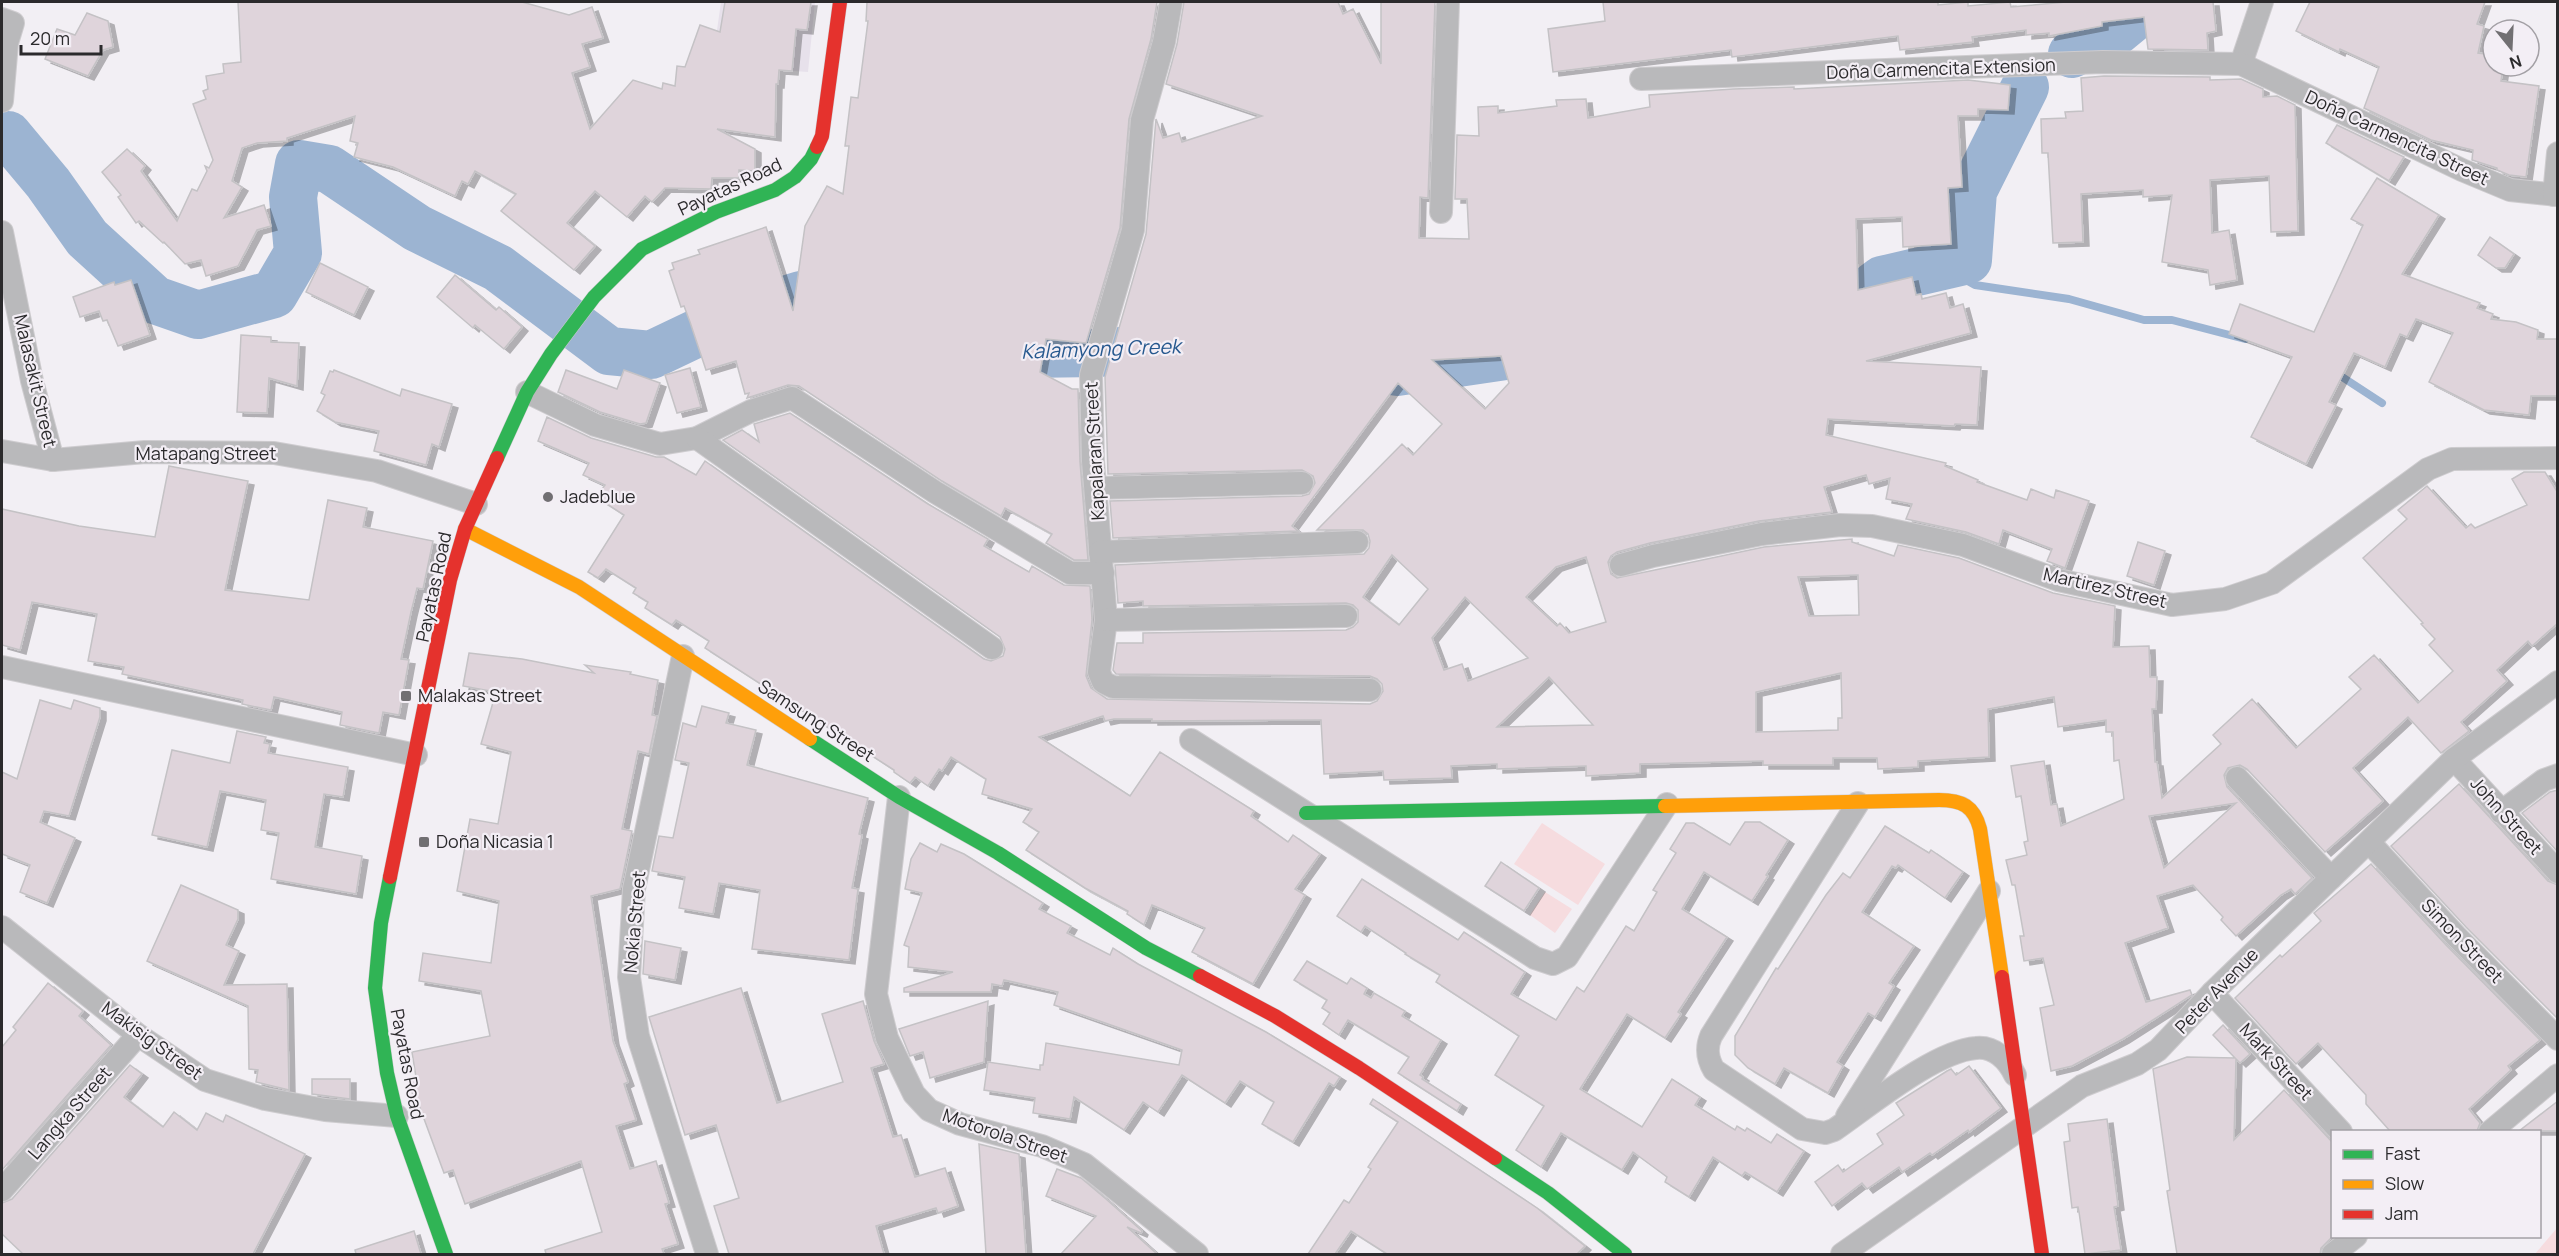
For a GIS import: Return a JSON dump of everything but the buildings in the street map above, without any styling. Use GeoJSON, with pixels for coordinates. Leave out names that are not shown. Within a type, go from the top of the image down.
{"type":"FeatureCollection","features":[{"type":"Feature","properties":{"kind":"street","name":"Payatas Road"},"geometry":{"type":"LineString","coordinates":[[446,1254],[397,1116],[387,1073],[375,988],[381,923],[450,580],[465,529],[527,392],[551,354],[594,297],[642,249],[716,212],[775,190],[795,177],[806,165],[822,136],[840,2]]}},
{"type":"Feature","properties":{"kind":"street","name":"Kapalaran Street"},"geometry":{"type":"LineString","coordinates":[[1172,2],[1164,42],[1142,120],[1133,230],[1091,375],[1090,414],[1106,620],[1099,672],[1104,682],[1113,687],[1370,690]]}},
{"type":"Feature","properties":{"kind":"street"},"geometry":{"type":"LineString","coordinates":[[1441,212],[1448,2]]}},
{"type":"Feature","properties":{"kind":"street"},"geometry":{"type":"LineString","coordinates":[[2241,64],[2262,2]]}},
{"type":"Feature","properties":{"kind":"street"},"geometry":{"type":"LineString","coordinates":[[2,101],[7,21]]}},
{"type":"Feature","properties":{"kind":"street","name":"Doña Carmencita Extension"},"geometry":{"type":"LineString","coordinates":[[1641,79],[2103,62],[2241,64]]}},
{"type":"Feature","properties":{"kind":"street","name":"Doña Carmencita Street"},"geometry":{"type":"LineString","coordinates":[[2241,64],[2462,170],[2510,190],[2556,195]]}},
{"type":"Feature","properties":{"kind":"street"},"geometry":{"type":"LineString","coordinates":[[2556,195],[2558,153]]}},
{"type":"Feature","properties":{"kind":"street","name":"Malasakit Street"},"geometry":{"type":"LineString","coordinates":[[2,232],[32,381],[53,460]]}},
{"type":"Feature","properties":{"kind":"street"},"geometry":{"type":"LineString","coordinates":[[527,392],[595,425],[660,444],[698,438],[751,411],[792,398],[935,492],[1070,573],[1102,562],[1357,542]]}},
{"type":"Feature","properties":{"kind":"street"},"geometry":{"type":"LineString","coordinates":[[698,438],[992,648]]}},
{"type":"Feature","properties":{"kind":"street","name":"Matapang Street"},"geometry":{"type":"LineString","coordinates":[[2,451],[53,460],[145,452],[274,453],[376,471],[476,504]]}},
{"type":"Feature","properties":{"kind":"street","name":"Martirez Street"},"geometry":{"type":"LineString","coordinates":[[1621,565],[1653,556],[1762,534],[1840,525],[1872,526],[1963,545],[2058,580],[2172,605],[2225,599],[2272,583],[2428,469],[2452,459],[2558,458]]}},
{"type":"Feature","properties":{"kind":"street"},"geometry":{"type":"LineString","coordinates":[[1096,488],[1302,483]]}},
{"type":"Feature","properties":{"kind":"street","name":"Samsung Street"},"geometry":{"type":"LineString","coordinates":[[465,529],[579,586],[899,797],[998,853],[1146,948],[1275,1016],[1456,1130],[1548,1193],[1625,1254]]}},
{"type":"Feature","properties":{"kind":"street"},"geometry":{"type":"LineString","coordinates":[[1106,620],[1346,616]]}},
{"type":"Feature","properties":{"kind":"street","name":"Nokia Street"},"geometry":{"type":"LineString","coordinates":[[683,656],[634,889],[629,977],[638,1036],[707,1254]]}},
{"type":"Feature","properties":{"kind":"street"},"geometry":{"type":"LineString","coordinates":[[2,668],[416,755]]}},
{"type":"Feature","properties":{"kind":"street","name":"Peter Avenue"},"geometry":{"type":"LineString","coordinates":[[1842,1254],[2082,1086],[2137,1064],[2152,1055],[2173,1036],[2212,993],[2454,759],[2558,682]]}},
{"type":"Feature","properties":{"kind":"street"},"geometry":{"type":"LineString","coordinates":[[1191,740],[1535,958],[1553,964],[1567,957],[1667,804]]}},
{"type":"Feature","properties":{"kind":"street","name":"John Street"},"geometry":{"type":"LineString","coordinates":[[2454,759],[2558,872]]}},
{"type":"Feature","properties":{"kind":"street"},"geometry":{"type":"LineString","coordinates":[[2501,812],[2544,780],[2558,775]]}},
{"type":"Feature","properties":{"kind":"street"},"geometry":{"type":"LineString","coordinates":[[2236,778],[2331,878]]}},
{"type":"Feature","properties":{"kind":"street","name":"Motorola Street"},"geometry":{"type":"LineString","coordinates":[[899,797],[876,994],[887,1038],[914,1094],[929,1110],[960,1124],[1042,1146],[1084,1164],[1197,1254]]}},
{"type":"Feature","properties":{"kind":"street"},"geometry":{"type":"LineString","coordinates":[[1306,813],[1940,800],[1954,800],[1967,804],[1977,814],[2042,1254]]}},
{"type":"Feature","properties":{"kind":"street"},"geometry":{"type":"LineString","coordinates":[[1858,802],[1711,1036],[1707,1046],[1710,1063],[1714,1070],[1802,1129],[1825,1133],[1934,1062],[1977,1047],[1992,1050],[2004,1058],[2017,1081]]}},
{"type":"Feature","properties":{"kind":"street","name":"Simon Street"},"geometry":{"type":"LineString","coordinates":[[2369,842],[2456,936],[2558,1039]]}},
{"type":"Feature","properties":{"kind":"street"},"geometry":{"type":"LineString","coordinates":[[1842,1124],[1989,891]]}},
{"type":"Feature","properties":{"kind":"street","name":"Makisig Street"},"geometry":{"type":"LineString","coordinates":[[2,927],[138,1035],[205,1080],[265,1099],[325,1110],[397,1116]]}},
{"type":"Feature","properties":{"kind":"street","name":"Mark Street"},"geometry":{"type":"LineString","coordinates":[[2212,993],[2340,1130]]}},
{"type":"Feature","properties":{"kind":"street","name":"Langka Street"},"geometry":{"type":"LineString","coordinates":[[2,1190],[138,1035]]}},
{"type":"Feature","properties":{"kind":"street"},"geometry":{"type":"LineString","coordinates":[[2491,1130],[2558,1075]]}},
{"type":"Feature","properties":{"kind":"street"},"geometry":{"type":"LineString","coordinates":[[2333,1254],[2353,1238]]}},
{"type":"Feature","properties":{"kind":"shaded area"},"geometry":{"type":"Polygon","coordinates":[[[721,2],[815,2],[808,72],[712,65],[721,2]]]}},
{"type":"Feature","properties":{"kind":"shaded area"},"geometry":{"type":"Polygon","coordinates":[[[1542,823],[1605,864],[1578,905],[1514,864],[1542,823]]]}},
{"type":"Feature","properties":{"kind":"shaded area"},"geometry":{"type":"Polygon","coordinates":[[[1545,892],[1572,909],[1555,933],[1530,915],[1545,892]]]}},
{"type":"Feature","properties":{"kind":"shaded area"},"geometry":{"type":"Polygon","coordinates":[[[2557,1228],[2557,1254],[2535,1254],[2557,1228]]]}},
{"type":"Feature","properties":{"kind":"waterway","name":"Kalamyong Creek"},"geometry":{"type":"LineString","coordinates":[[2072,54],[2117,31],[2134,17],[2137,2]]}},
{"type":"Feature","properties":{"kind":"waterway","name":"Kalamyong Creek"},"geometry":{"type":"LineString","coordinates":[[1821,292],[1875,297],[1874,286],[1882,280],[1968,260],[1973,191],[2025,87]]}},
{"type":"Feature","properties":{"kind":"waterway","name":"Kalamyong Creek"},"geometry":{"type":"LineString","coordinates":[[2,135],[8,135],[48,183],[87,238],[155,300],[198,315],[274,294],[298,253],[293,197],[299,164],[329,169],[417,228],[498,268],[609,351],[651,355],[735,315],[801,295],[860,297]]}},
{"type":"Feature","properties":{"kind":"waterway"},"geometry":{"type":"LineString","coordinates":[[1941,266],[1975,285],[2069,299],[2144,320],[2172,320],[2245,339]]}},
{"type":"Feature","properties":{"kind":"waterway","name":"Kalamyong Creek"},"geometry":{"type":"LineString","coordinates":[[982,338],[1001,350],[1025,354],[1098,353],[1178,346]]}},
{"type":"Feature","properties":{"kind":"waterway","name":"Kalamyong Creek"},"geometry":{"type":"LineString","coordinates":[[1375,368],[1397,372],[1567,347]]}},
{"type":"Feature","properties":{"kind":"waterway"},"geometry":{"type":"LineString","coordinates":[[2333,371],[2382,403]]}},
{"type":"Feature","properties":{"kind":"traffic: fast"},"geometry":{"type":"LineString","coordinates":[[497,458],[527,392],[551,354],[594,297],[642,249],[716,212],[775,190],[795,177],[811,159],[817,147]]}},
{"type":"Feature","properties":{"kind":"traffic: fast"},"geometry":{"type":"LineString","coordinates":[[810,739],[899,797],[998,853],[1146,948],[1200,976]]}},
{"type":"Feature","properties":{"kind":"traffic: fast"},"geometry":{"type":"LineString","coordinates":[[1306,813],[1665,806]]}},
{"type":"Feature","properties":{"kind":"traffic: fast"},"geometry":{"type":"LineString","coordinates":[[390,877],[381,923],[375,988],[387,1073],[397,1116],[446,1254]]}},
{"type":"Feature","properties":{"kind":"traffic: fast"},"geometry":{"type":"LineString","coordinates":[[1495,1158],[1548,1193],[1625,1254]]}},
{"type":"Feature","properties":{"kind":"traffic: slow"},"geometry":{"type":"LineString","coordinates":[[465,529],[579,587],[810,739]]}},
{"type":"Feature","properties":{"kind":"traffic: slow"},"geometry":{"type":"LineString","coordinates":[[1665,806],[1939,800],[1954,801],[1966,806],[1974,815],[1980,829],[2002,977]]}},
{"type":"Feature","properties":{"kind":"traffic: jam"},"geometry":{"type":"LineString","coordinates":[[817,147],[822,136],[840,2]]}},
{"type":"Feature","properties":{"kind":"traffic: jam"},"geometry":{"type":"LineString","coordinates":[[390,877],[450,580],[465,529],[497,458]]}},
{"type":"Feature","properties":{"kind":"traffic: jam"},"geometry":{"type":"LineString","coordinates":[[1200,976],[1275,1016],[1359,1068],[1495,1158]]}},
{"type":"Feature","properties":{"kind":"traffic: jam"},"geometry":{"type":"LineString","coordinates":[[2002,977],[2042,1254]]}},
{"type":"Feature","properties":{"kind":"place","name":"Jadeblue"},"geometry":{"type":"Point","coordinates":[548,497]}},
{"type":"Feature","properties":{"kind":"place","name":"Malakas Street"},"geometry":{"type":"Point","coordinates":[406,696]}},
{"type":"Feature","properties":{"kind":"place","name":"Doña Nicasia 1"},"geometry":{"type":"Point","coordinates":[424,842]}}]}
